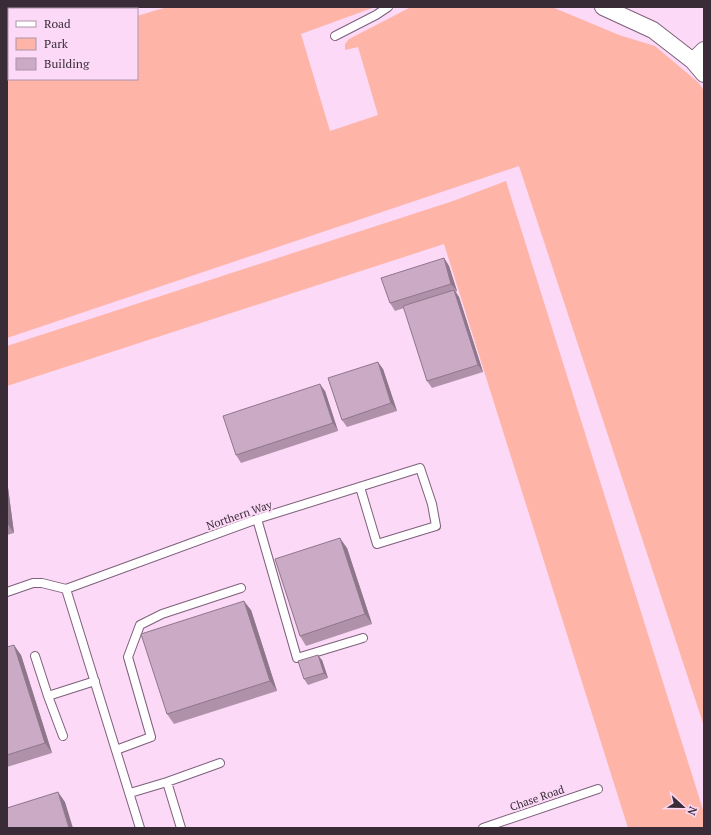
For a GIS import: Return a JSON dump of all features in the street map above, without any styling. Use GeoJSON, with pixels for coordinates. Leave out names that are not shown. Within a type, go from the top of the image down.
{"type":"FeatureCollection","features":[{"type":"Feature","properties":{"kind":"street"},"geometry":{"type":"LineString","coordinates":[[603,7],[653,30],[693,61],[704,74]]}},
{"type":"Feature","properties":{"kind":"street"},"geometry":{"type":"LineString","coordinates":[[693,61],[704,50]]}},
{"type":"Feature","properties":{"kind":"lane"},"geometry":{"type":"LineString","coordinates":[[335,36],[376,15],[388,7]]}},
{"type":"Feature","properties":{"kind":"lane","name":"Northern Way"},"geometry":{"type":"LineString","coordinates":[[66,588],[257,519],[360,486],[420,468],[432,504],[436,526],[377,544],[360,486]]}},
{"type":"Feature","properties":{"kind":"lane"},"geometry":{"type":"LineString","coordinates":[[257,519],[297,658],[363,638]]}},
{"type":"Feature","properties":{"kind":"lane"},"geometry":{"type":"LineString","coordinates":[[7,592],[33,583],[42,583],[66,588],[140,828]]}},
{"type":"Feature","properties":{"kind":"lane"},"geometry":{"type":"LineString","coordinates":[[116,750],[151,737],[128,657],[140,625],[162,614],[241,588]]}},
{"type":"Feature","properties":{"kind":"lane"},"geometry":{"type":"LineString","coordinates":[[35,656],[63,736]]}},
{"type":"Feature","properties":{"kind":"lane"},"geometry":{"type":"LineString","coordinates":[[48,696],[95,681]]}},
{"type":"Feature","properties":{"kind":"lane"},"geometry":{"type":"LineString","coordinates":[[130,793],[167,782],[220,763]]}},
{"type":"Feature","properties":{"kind":"lane"},"geometry":{"type":"LineString","coordinates":[[167,782],[181,828]]}},
{"type":"Feature","properties":{"kind":"lane","name":"Chase Road"},"geometry":{"type":"LineString","coordinates":[[484,828],[598,788]]}},
{"type":"Feature","properties":{"kind":"green space"},"geometry":{"type":"Polygon","coordinates":[[[167,7],[375,7],[301,34],[330,131],[378,115],[358,47],[345,50],[345,44],[349,39],[411,7],[552,7],[619,35],[655,46],[699,83],[704,91],[704,726],[519,166],[7,338],[7,61],[8,80],[138,80],[138,16],[167,7]]]}},
{"type":"Feature","properties":{"kind":"green space"},"geometry":{"type":"Polygon","coordinates":[[[506,181],[704,813],[704,828],[628,828],[444,244],[7,386],[7,346],[453,201],[506,181]]]}},
{"type":"Feature","properties":{"kind":"building"},"geometry":{"type":"Polygon","coordinates":[[[7,7],[28,7],[8,8],[7,15],[7,7]]]}},
{"type":"Feature","properties":{"kind":"building"},"geometry":{"type":"Polygon","coordinates":[[[108,7],[132,8],[108,8],[108,7]]]}},
{"type":"Feature","properties":{"kind":"building"},"geometry":{"type":"Polygon","coordinates":[[[444,258],[451,284],[390,303],[381,278],[444,258]]]}},
{"type":"Feature","properties":{"kind":"building"},"geometry":{"type":"Polygon","coordinates":[[[454,290],[478,365],[427,381],[403,306],[454,290]]]}},
{"type":"Feature","properties":{"kind":"building"},"geometry":{"type":"Polygon","coordinates":[[[378,362],[391,403],[342,420],[328,378],[378,362]]]}},
{"type":"Feature","properties":{"kind":"building"},"geometry":{"type":"Polygon","coordinates":[[[320,384],[333,423],[236,455],[223,416],[320,384]]]}},
{"type":"Feature","properties":{"kind":"building"},"geometry":{"type":"Polygon","coordinates":[[[340,538],[365,614],[300,636],[275,559],[340,538]]]}},
{"type":"Feature","properties":{"kind":"building"},"geometry":{"type":"Polygon","coordinates":[[[244,601],[270,681],[167,714],[141,634],[244,601]]]}},
{"type":"Feature","properties":{"kind":"building"},"geometry":{"type":"Polygon","coordinates":[[[14,645],[45,743],[7,755],[7,647],[14,645]]]}},
{"type":"Feature","properties":{"kind":"building"},"geometry":{"type":"Polygon","coordinates":[[[318,655],[324,673],[304,679],[298,661],[318,655]]]}},
{"type":"Feature","properties":{"kind":"building"},"geometry":{"type":"Polygon","coordinates":[[[58,792],[69,828],[7,828],[7,808],[58,792]]]}}]}
